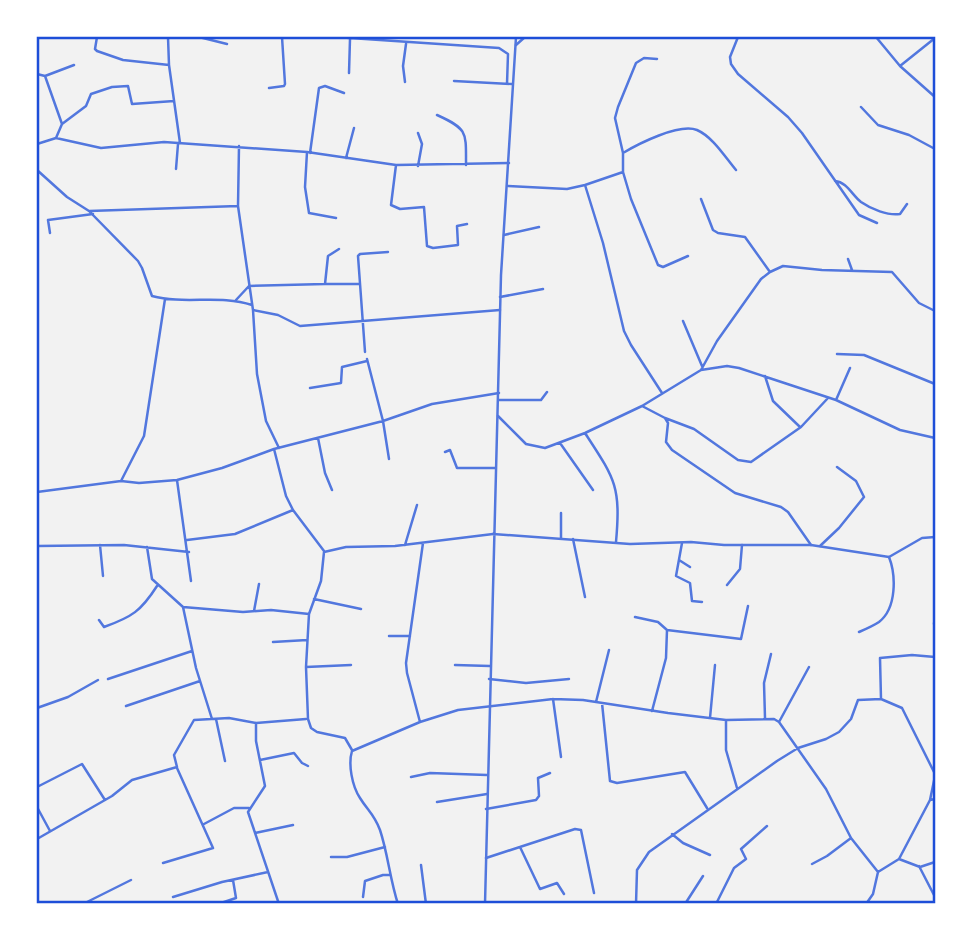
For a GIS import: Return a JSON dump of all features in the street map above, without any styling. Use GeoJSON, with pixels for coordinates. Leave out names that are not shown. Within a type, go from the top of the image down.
{"type":"FeatureCollection","features":[{"type":"Feature","properties":{"kind":"street"},"geometry":{"type":"LineString","coordinates":[[97,37],[97,51],[123,60],[169,65]]}},
{"type":"Feature","properties":{"kind":"street"},"geometry":{"type":"LineString","coordinates":[[168,37],[179,143],[176,169]]}},
{"type":"Feature","properties":{"kind":"street"},"geometry":{"type":"LineString","coordinates":[[199,37],[227,44]]}},
{"type":"Feature","properties":{"kind":"street"},"geometry":{"type":"LineString","coordinates":[[269,88],[285,84],[282,37]]}},
{"type":"Feature","properties":{"kind":"street"},"geometry":{"type":"LineString","coordinates":[[335,37],[499,48],[508,54],[507,83]]}},
{"type":"Feature","properties":{"kind":"street"},"geometry":{"type":"LineString","coordinates":[[476,904],[484,904],[500,297],[516,37]]}},
{"type":"Feature","properties":{"kind":"street"},"geometry":{"type":"LineString","coordinates":[[516,45],[525,37]]}},
{"type":"Feature","properties":{"kind":"street"},"geometry":{"type":"LineString","coordinates":[[738,37],[730,57],[735,69],[792,121],[861,217],[877,223]]}},
{"type":"Feature","properties":{"kind":"street"},"geometry":{"type":"LineString","coordinates":[[876,37],[900,66],[935,97]]}},
{"type":"Feature","properties":{"kind":"street"},"geometry":{"type":"LineString","coordinates":[[348,38],[349,73]]}},
{"type":"Feature","properties":{"kind":"street"},"geometry":{"type":"LineString","coordinates":[[900,66],[935,38]]}},
{"type":"Feature","properties":{"kind":"street"},"geometry":{"type":"LineString","coordinates":[[405,82],[403,66],[406,42]]}},
{"type":"Feature","properties":{"kind":"street"},"geometry":{"type":"LineString","coordinates":[[657,59],[644,58],[636,63],[616,113],[623,153],[623,172],[658,265],[663,267],[688,256]]}},
{"type":"Feature","properties":{"kind":"street"},"geometry":{"type":"LineString","coordinates":[[37,74],[45,76],[74,65]]}},
{"type":"Feature","properties":{"kind":"street"},"geometry":{"type":"LineString","coordinates":[[45,76],[62,124]]}},
{"type":"Feature","properties":{"kind":"street"},"geometry":{"type":"LineString","coordinates":[[454,81],[512,84]]}},
{"type":"Feature","properties":{"kind":"street"},"geometry":{"type":"LineString","coordinates":[[56,138],[62,124],[86,106],[91,94],[113,87],[128,86],[132,104],[174,101]]}},
{"type":"Feature","properties":{"kind":"street"},"geometry":{"type":"LineString","coordinates":[[335,218],[309,214],[305,187],[308,152],[320,88],[325,86],[344,93]]}},
{"type":"Feature","properties":{"kind":"street"},"geometry":{"type":"LineString","coordinates":[[861,107],[878,125],[909,135],[935,149]]}},
{"type":"Feature","properties":{"kind":"street"},"geometry":{"type":"LineString","coordinates":[[437,115],[458,124],[463,130],[466,140],[466,165]]}},
{"type":"Feature","properties":{"kind":"street"},"geometry":{"type":"LineString","coordinates":[[346,158],[354,128]]}},
{"type":"Feature","properties":{"kind":"street"},"geometry":{"type":"LineString","coordinates":[[623,153],[661,134],[694,129],[714,144],[736,170]]}},
{"type":"Feature","properties":{"kind":"street"},"geometry":{"type":"LineString","coordinates":[[418,133],[422,144],[418,166]]}},
{"type":"Feature","properties":{"kind":"street"},"geometry":{"type":"LineString","coordinates":[[37,145],[56,138],[101,148],[164,142],[308,152],[396,165],[509,163]]}},
{"type":"Feature","properties":{"kind":"street"},"geometry":{"type":"LineString","coordinates":[[239,146],[238,206],[253,310],[257,374],[267,421],[279,448]]}},
{"type":"Feature","properties":{"kind":"street"},"geometry":{"type":"LineString","coordinates":[[396,165],[391,205],[400,209],[425,208],[427,246],[433,248],[458,245],[457,226],[467,224]]}},
{"type":"Feature","properties":{"kind":"street"},"geometry":{"type":"LineString","coordinates":[[37,170],[67,197],[91,212],[141,264],[152,296],[165,299],[236,300],[252,305]]}},
{"type":"Feature","properties":{"kind":"street"},"geometry":{"type":"LineString","coordinates":[[508,186],[567,188],[623,172]]}},
{"type":"Feature","properties":{"kind":"street"},"geometry":{"type":"LineString","coordinates":[[835,181],[843,183],[862,203],[884,213],[900,214],[907,204]]}},
{"type":"Feature","properties":{"kind":"street"},"geometry":{"type":"LineString","coordinates":[[585,185],[603,243],[624,331],[662,394]]}},
{"type":"Feature","properties":{"kind":"street"},"geometry":{"type":"LineString","coordinates":[[701,199],[713,230],[745,237],[770,272]]}},
{"type":"Feature","properties":{"kind":"street"},"geometry":{"type":"LineString","coordinates":[[50,233],[48,220],[91,212],[238,206]]}},
{"type":"Feature","properties":{"kind":"street"},"geometry":{"type":"LineString","coordinates":[[504,235],[539,228]]}},
{"type":"Feature","properties":{"kind":"street"},"geometry":{"type":"LineString","coordinates":[[324,284],[328,256],[339,250]]}},
{"type":"Feature","properties":{"kind":"street"},"geometry":{"type":"LineString","coordinates":[[365,352],[359,254],[388,252]]}},
{"type":"Feature","properties":{"kind":"street"},"geometry":{"type":"LineString","coordinates":[[848,259],[852,270]]}},
{"type":"Feature","properties":{"kind":"street"},"geometry":{"type":"LineString","coordinates":[[498,416],[526,444],[545,448],[585,433],[642,406],[701,368],[761,279],[783,267],[886,271],[896,274],[919,303],[935,311]]}},
{"type":"Feature","properties":{"kind":"street"},"geometry":{"type":"LineString","coordinates":[[236,300],[249,286],[360,284]]}},
{"type":"Feature","properties":{"kind":"street"},"geometry":{"type":"LineString","coordinates":[[500,297],[543,289]]}},
{"type":"Feature","properties":{"kind":"street"},"geometry":{"type":"LineString","coordinates":[[121,481],[144,436],[165,299]]}},
{"type":"Feature","properties":{"kind":"street"},"geometry":{"type":"LineString","coordinates":[[253,310],[278,315],[300,327],[500,310]]}},
{"type":"Feature","properties":{"kind":"street"},"geometry":{"type":"LineString","coordinates":[[683,321],[701,368]]}},
{"type":"Feature","properties":{"kind":"street"},"geometry":{"type":"LineString","coordinates":[[837,354],[864,355],[935,384]]}},
{"type":"Feature","properties":{"kind":"street"},"geometry":{"type":"LineString","coordinates":[[310,388],[341,383],[342,367],[367,360],[383,421],[389,459]]}},
{"type":"Feature","properties":{"kind":"street"},"geometry":{"type":"LineString","coordinates":[[701,368],[727,366],[765,376],[836,400],[900,430],[935,438]]}},
{"type":"Feature","properties":{"kind":"street"},"geometry":{"type":"LineString","coordinates":[[836,400],[850,368]]}},
{"type":"Feature","properties":{"kind":"street"},"geometry":{"type":"LineString","coordinates":[[765,376],[773,401],[801,427]]}},
{"type":"Feature","properties":{"kind":"street"},"geometry":{"type":"LineString","coordinates":[[499,400],[541,400],[547,392]]}},
{"type":"Feature","properties":{"kind":"street"},"geometry":{"type":"LineString","coordinates":[[37,492],[121,481],[139,483],[177,480],[222,468],[274,449],[383,421],[432,404],[499,393]]}},
{"type":"Feature","properties":{"kind":"street"},"geometry":{"type":"LineString","coordinates":[[642,406],[694,429],[738,460],[747,463],[801,427],[828,398]]}},
{"type":"Feature","properties":{"kind":"street"},"geometry":{"type":"LineString","coordinates":[[665,418],[668,423],[666,442],[672,450],[736,494],[781,507],[788,512],[811,545]]}},
{"type":"Feature","properties":{"kind":"street"},"geometry":{"type":"LineString","coordinates":[[585,433],[611,473],[616,487],[618,506],[615,542]]}},
{"type":"Feature","properties":{"kind":"street"},"geometry":{"type":"LineString","coordinates":[[318,438],[332,490]]}},
{"type":"Feature","properties":{"kind":"street"},"geometry":{"type":"LineString","coordinates":[[560,443],[593,491]]}},
{"type":"Feature","properties":{"kind":"street"},"geometry":{"type":"LineString","coordinates":[[274,449],[286,496],[324,552],[321,582],[309,614],[306,667],[308,719],[317,732],[345,738],[352,751],[351,771],[358,796],[376,819],[398,904]]}},
{"type":"Feature","properties":{"kind":"street"},"geometry":{"type":"LineString","coordinates":[[445,452],[450,450],[457,468],[495,468]]}},
{"type":"Feature","properties":{"kind":"street"},"geometry":{"type":"LineString","coordinates":[[820,546],[839,528],[864,497],[856,481],[837,467]]}},
{"type":"Feature","properties":{"kind":"street"},"geometry":{"type":"LineString","coordinates":[[177,480],[191,581]]}},
{"type":"Feature","properties":{"kind":"street"},"geometry":{"type":"LineString","coordinates":[[405,545],[417,505]]}},
{"type":"Feature","properties":{"kind":"street"},"geometry":{"type":"LineString","coordinates":[[187,540],[235,534],[293,510]]}},
{"type":"Feature","properties":{"kind":"street"},"geometry":{"type":"LineString","coordinates":[[561,513],[561,538]]}},
{"type":"Feature","properties":{"kind":"street"},"geometry":{"type":"LineString","coordinates":[[324,552],[346,547],[405,545],[493,534],[615,542],[811,545],[890,557],[922,538],[935,537]]}},
{"type":"Feature","properties":{"kind":"street"},"geometry":{"type":"LineString","coordinates":[[573,539],[585,597]]}},
{"type":"Feature","properties":{"kind":"street"},"geometry":{"type":"LineString","coordinates":[[420,722],[407,673],[424,542]]}},
{"type":"Feature","properties":{"kind":"street"},"geometry":{"type":"LineString","coordinates":[[682,543],[676,576],[690,583],[692,601],[702,602]]}},
{"type":"Feature","properties":{"kind":"street"},"geometry":{"type":"LineString","coordinates":[[37,546],[100,545],[189,552]]}},
{"type":"Feature","properties":{"kind":"street"},"geometry":{"type":"LineString","coordinates":[[100,545],[103,576]]}},
{"type":"Feature","properties":{"kind":"street"},"geometry":{"type":"LineString","coordinates":[[727,585],[740,569],[741,545]]}},
{"type":"Feature","properties":{"kind":"street"},"geometry":{"type":"LineString","coordinates":[[147,547],[152,579],[183,607],[309,614]]}},
{"type":"Feature","properties":{"kind":"street"},"geometry":{"type":"LineString","coordinates":[[859,632],[880,621],[887,612],[894,584],[890,557]]}},
{"type":"Feature","properties":{"kind":"street"},"geometry":{"type":"LineString","coordinates":[[679,560],[690,567]]}},
{"type":"Feature","properties":{"kind":"street"},"geometry":{"type":"LineString","coordinates":[[254,611],[260,584]]}},
{"type":"Feature","properties":{"kind":"street"},"geometry":{"type":"LineString","coordinates":[[99,620],[104,627],[130,617],[139,611],[157,586]]}},
{"type":"Feature","properties":{"kind":"street"},"geometry":{"type":"LineString","coordinates":[[314,600],[361,609]]}},
{"type":"Feature","properties":{"kind":"street"},"geometry":{"type":"LineString","coordinates":[[635,617],[658,622],[667,631],[741,639],[748,606]]}},
{"type":"Feature","properties":{"kind":"street"},"geometry":{"type":"LineString","coordinates":[[183,607],[200,681],[225,761]]}},
{"type":"Feature","properties":{"kind":"street"},"geometry":{"type":"LineString","coordinates":[[934,624],[935,616]]}},
{"type":"Feature","properties":{"kind":"street"},"geometry":{"type":"LineString","coordinates":[[652,711],[664,664],[667,631]]}},
{"type":"Feature","properties":{"kind":"street"},"geometry":{"type":"LineString","coordinates":[[389,636],[410,636]]}},
{"type":"Feature","properties":{"kind":"street"},"geometry":{"type":"LineString","coordinates":[[273,642],[307,640]]}},
{"type":"Feature","properties":{"kind":"street"},"geometry":{"type":"LineString","coordinates":[[108,679],[192,650]]}},
{"type":"Feature","properties":{"kind":"street"},"geometry":{"type":"LineString","coordinates":[[596,702],[609,650]]}},
{"type":"Feature","properties":{"kind":"street"},"geometry":{"type":"LineString","coordinates":[[765,718],[764,683],[771,654]]}},
{"type":"Feature","properties":{"kind":"street"},"geometry":{"type":"LineString","coordinates":[[881,699],[880,658],[912,655],[935,657]]}},
{"type":"Feature","properties":{"kind":"street"},"geometry":{"type":"LineString","coordinates":[[306,667],[351,665]]}},
{"type":"Feature","properties":{"kind":"street"},"geometry":{"type":"LineString","coordinates":[[455,665],[490,666]]}},
{"type":"Feature","properties":{"kind":"street"},"geometry":{"type":"LineString","coordinates":[[710,718],[715,665]]}},
{"type":"Feature","properties":{"kind":"street"},"geometry":{"type":"LineString","coordinates":[[779,722],[809,667]]}},
{"type":"Feature","properties":{"kind":"street"},"geometry":{"type":"LineString","coordinates":[[37,708],[68,697],[98,680]]}},
{"type":"Feature","properties":{"kind":"street"},"geometry":{"type":"LineString","coordinates":[[489,680],[526,684],[569,680]]}},
{"type":"Feature","properties":{"kind":"street"},"geometry":{"type":"LineString","coordinates":[[126,706],[200,681]]}},
{"type":"Feature","properties":{"kind":"street"},"geometry":{"type":"LineString","coordinates":[[352,751],[420,722],[458,710],[553,699],[596,702],[726,720],[765,718],[779,722],[826,789],[851,838],[878,872]]}},
{"type":"Feature","properties":{"kind":"street"},"geometry":{"type":"LineString","coordinates":[[553,699],[561,757]]}},
{"type":"Feature","properties":{"kind":"street"},"geometry":{"type":"LineString","coordinates":[[636,904],[637,870],[649,852],[707,808],[798,748],[839,732],[851,719],[858,700],[881,699],[897,704],[905,712],[935,775],[930,800],[899,859],[878,872],[873,894],[866,904]]}},
{"type":"Feature","properties":{"kind":"street"},"geometry":{"type":"LineString","coordinates":[[602,703],[610,781],[617,783],[685,772],[707,808]]}},
{"type":"Feature","properties":{"kind":"street"},"geometry":{"type":"LineString","coordinates":[[163,863],[212,849],[174,755],[186,738],[193,721],[240,719],[257,723],[308,719]]}},
{"type":"Feature","properties":{"kind":"street"},"geometry":{"type":"LineString","coordinates":[[726,720],[726,750],[737,788]]}},
{"type":"Feature","properties":{"kind":"street"},"geometry":{"type":"LineString","coordinates":[[257,723],[256,741],[265,788],[248,812],[279,904]]}},
{"type":"Feature","properties":{"kind":"street"},"geometry":{"type":"LineString","coordinates":[[260,760],[294,753],[308,766]]}},
{"type":"Feature","properties":{"kind":"street"},"geometry":{"type":"LineString","coordinates":[[37,787],[82,764],[106,800]]}},
{"type":"Feature","properties":{"kind":"street"},"geometry":{"type":"LineString","coordinates":[[37,839],[106,800],[132,780],[177,767]]}},
{"type":"Feature","properties":{"kind":"street"},"geometry":{"type":"LineString","coordinates":[[411,776],[430,773],[487,775]]}},
{"type":"Feature","properties":{"kind":"street"},"geometry":{"type":"LineString","coordinates":[[486,808],[536,800],[539,796],[538,778],[550,774]]}},
{"type":"Feature","properties":{"kind":"street"},"geometry":{"type":"LineString","coordinates":[[437,802],[487,794]]}},
{"type":"Feature","properties":{"kind":"street"},"geometry":{"type":"LineString","coordinates":[[930,800],[935,799]]}},
{"type":"Feature","properties":{"kind":"street"},"geometry":{"type":"LineString","coordinates":[[37,807],[50,831]]}},
{"type":"Feature","properties":{"kind":"street"},"geometry":{"type":"LineString","coordinates":[[204,824],[234,808],[250,808]]}},
{"type":"Feature","properties":{"kind":"street"},"geometry":{"type":"LineString","coordinates":[[254,833],[293,825]]}},
{"type":"Feature","properties":{"kind":"street"},"geometry":{"type":"LineString","coordinates":[[716,904],[734,869],[746,859],[741,849],[767,826]]}},
{"type":"Feature","properties":{"kind":"street"},"geometry":{"type":"LineString","coordinates":[[486,858],[575,829],[581,830],[594,893]]}},
{"type":"Feature","properties":{"kind":"street"},"geometry":{"type":"LineString","coordinates":[[672,834],[683,843],[709,855]]}},
{"type":"Feature","properties":{"kind":"street"},"geometry":{"type":"LineString","coordinates":[[812,864],[851,838]]}},
{"type":"Feature","properties":{"kind":"street"},"geometry":{"type":"LineString","coordinates":[[331,857],[347,857],[385,847]]}},
{"type":"Feature","properties":{"kind":"street"},"geometry":{"type":"LineString","coordinates":[[520,847],[540,889],[557,883],[564,894]]}},
{"type":"Feature","properties":{"kind":"street"},"geometry":{"type":"LineString","coordinates":[[899,859],[919,866],[935,862]]}},
{"type":"Feature","properties":{"kind":"street"},"geometry":{"type":"LineString","coordinates":[[421,865],[426,904]]}},
{"type":"Feature","properties":{"kind":"street"},"geometry":{"type":"LineString","coordinates":[[919,866],[935,897]]}},
{"type":"Feature","properties":{"kind":"street"},"geometry":{"type":"LineString","coordinates":[[173,898],[183,893],[268,872]]}},
{"type":"Feature","properties":{"kind":"street"},"geometry":{"type":"LineString","coordinates":[[363,897],[365,881],[390,875]]}},
{"type":"Feature","properties":{"kind":"street"},"geometry":{"type":"LineString","coordinates":[[685,904],[703,876]]}},
{"type":"Feature","properties":{"kind":"street"},"geometry":{"type":"LineString","coordinates":[[83,904],[131,880]]}},
{"type":"Feature","properties":{"kind":"street"},"geometry":{"type":"LineString","coordinates":[[218,904],[236,898],[233,880]]}}]}
